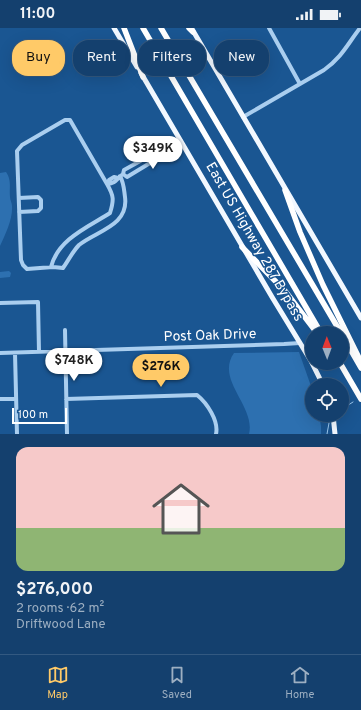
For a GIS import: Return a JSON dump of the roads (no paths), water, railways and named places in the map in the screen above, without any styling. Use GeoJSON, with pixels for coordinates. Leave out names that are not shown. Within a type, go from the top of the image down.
{"type":"FeatureCollection","features":[{"type":"Feature","properties":{"kind":"highway"},"geometry":{"type":"LineString","coordinates":[[124,28],[144,77]]}},
{"type":"Feature","properties":{"kind":"highway"},"geometry":{"type":"LineString","coordinates":[[143,28],[318,326]]}},
{"type":"Feature","properties":{"kind":"highway"},"geometry":{"type":"LineString","coordinates":[[161,28],[336,326]]}},
{"type":"Feature","properties":{"kind":"highway"},"geometry":{"type":"LineString","coordinates":[[286,190],[300,232],[323,285],[361,362]]}},
{"type":"Feature","properties":{"kind":"highway"},"geometry":{"type":"LineString","coordinates":[[242,247],[285,291],[312,326]]}},
{"type":"Feature","properties":{"kind":"highway"},"geometry":{"type":"LineString","coordinates":[[349,348],[361,368]]}},
{"type":"Feature","properties":{"kind":"highway"},"geometry":{"type":"LineString","coordinates":[[344,370],[361,399]]}},
{"type":"Feature","properties":{"kind":"main road","name":"East US Highway 287 Bypass"},"geometry":{"type":"LineString","coordinates":[[114,28],[319,378]]}},
{"type":"Feature","properties":{"kind":"main road"},"geometry":{"type":"LineString","coordinates":[[191,29],[361,318]]}},
{"type":"Feature","properties":{"kind":"main road"},"geometry":{"type":"LineString","coordinates":[[334,422],[335,434]]}},
{"type":"Feature","properties":{"kind":"street"},"geometry":{"type":"LineString","coordinates":[[269,28],[300,84]]}},
{"type":"Feature","properties":{"kind":"street"},"geometry":{"type":"LineString","coordinates":[[243,117],[334,63],[343,54],[360,28]]}},
{"type":"Feature","properties":{"kind":"street"},"geometry":{"type":"LineString","coordinates":[[51,267],[53,260],[69,238],[110,213],[113,204],[113,195],[70,120],[65,120],[19,147],[17,151],[21,260],[26,269],[51,267],[63,268],[78,245],[112,226],[121,216],[126,203],[123,183],[120,176]]}},
{"type":"Feature","properties":{"kind":"street"},"geometry":{"type":"LineString","coordinates":[[108,184],[116,182],[124,170],[171,144],[174,145],[181,141]]}},
{"type":"Feature","properties":{"kind":"street"},"geometry":{"type":"LineString","coordinates":[[120,176],[127,177],[173,149],[174,145]]}},
{"type":"Feature","properties":{"kind":"street"},"geometry":{"type":"LineString","coordinates":[[19,198],[38,197],[41,200],[41,208],[38,211],[19,212]]}},
{"type":"Feature","properties":{"kind":"street"},"geometry":{"type":"LineString","coordinates":[[0,304],[38,302],[39,352]]}},
{"type":"Feature","properties":{"kind":"street"},"geometry":{"type":"LineString","coordinates":[[65,330],[68,434]]}},
{"type":"Feature","properties":{"kind":"street","name":"Post Oak Drive"},"geometry":{"type":"LineString","coordinates":[[0,353],[300,343]]}},
{"type":"Feature","properties":{"kind":"street"},"geometry":{"type":"LineString","coordinates":[[15,353],[17,434]]}},
{"type":"Feature","properties":{"kind":"street"},"geometry":{"type":"LineString","coordinates":[[66,399],[197,396],[205,403],[215,421],[217,427],[216,434]]}},
{"type":"Feature","properties":{"kind":"street"},"geometry":{"type":"LineString","coordinates":[[0,399],[16,399]]}},
{"type":"Feature","properties":{"kind":"waterway"},"geometry":{"type":"LineString","coordinates":[[349,405],[353,402]]}},
{"type":"Feature","properties":{"kind":"waterway"},"geometry":{"type":"LineString","coordinates":[[327,434],[329,423]]}}]}
